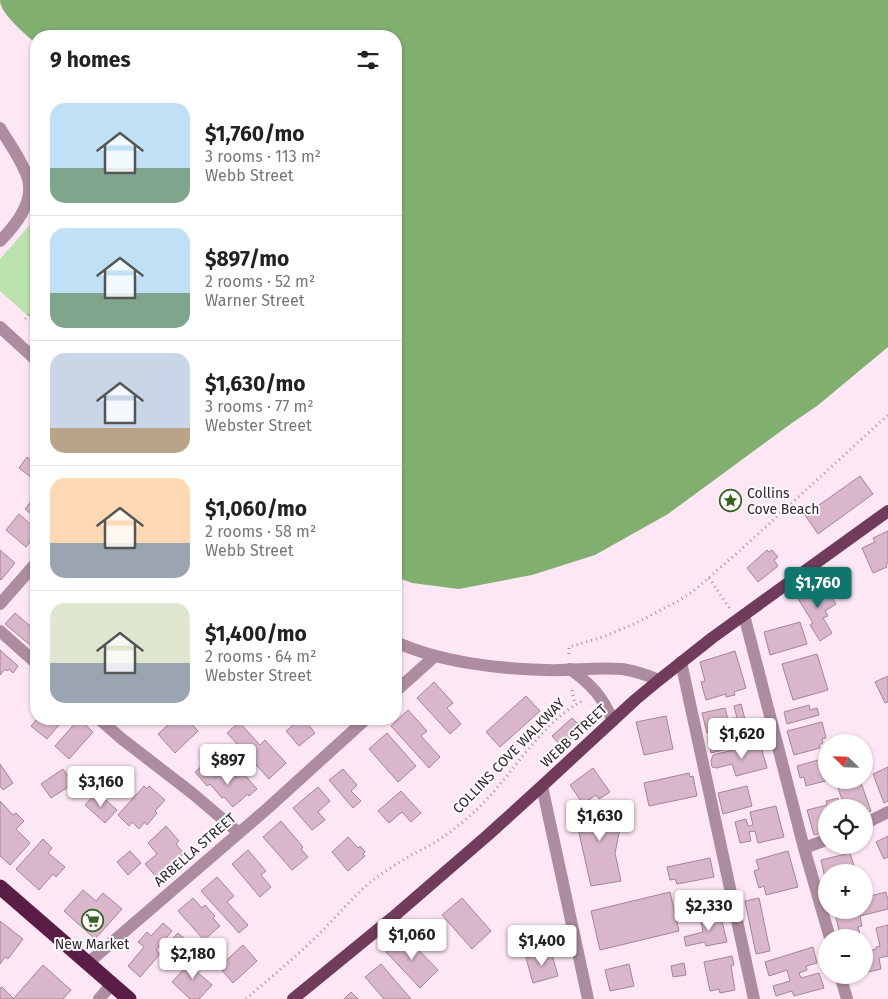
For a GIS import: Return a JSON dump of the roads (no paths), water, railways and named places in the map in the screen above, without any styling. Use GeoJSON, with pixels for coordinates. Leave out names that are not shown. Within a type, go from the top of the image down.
{"type":"FeatureCollection","features":[{"type":"Feature","properties":{"kind":"highway"},"geometry":{"type":"LineString","coordinates":[[0,887],[129,999]]}},
{"type":"Feature","properties":{"kind":"main road","name":"WEBB STREET"},"geometry":{"type":"LineString","coordinates":[[292,999],[392,918],[659,680],[741,617],[888,510]]}},
{"type":"Feature","properties":{"kind":"street"},"geometry":{"type":"LineString","coordinates":[[0,128],[28,177],[29,194],[23,211],[10,231],[0,241]]}},
{"type":"Feature","properties":{"kind":"street"},"geometry":{"type":"LineString","coordinates":[[0,328],[30,355]]}},
{"type":"Feature","properties":{"kind":"street"},"geometry":{"type":"LineString","coordinates":[[0,604],[30,571]]}},
{"type":"Feature","properties":{"kind":"street"},"geometry":{"type":"LineString","coordinates":[[741,617],[827,929]]}},
{"type":"Feature","properties":{"kind":"street"},"geometry":{"type":"LineString","coordinates":[[0,632],[30,658]]}},
{"type":"Feature","properties":{"kind":"street"},"geometry":{"type":"LineString","coordinates":[[402,644],[435,656],[468,663],[507,668],[548,670],[622,669],[659,680]]}},
{"type":"Feature","properties":{"kind":"street"},"geometry":{"type":"LineString","coordinates":[[402,686],[435,656]]}},
{"type":"Feature","properties":{"kind":"street"},"geometry":{"type":"LineString","coordinates":[[681,662],[754,999]]}},
{"type":"Feature","properties":{"kind":"street"},"geometry":{"type":"LineString","coordinates":[[570,669],[597,692],[613,721]]}},
{"type":"Feature","properties":{"kind":"street"},"geometry":{"type":"LineString","coordinates":[[106,725],[185,787],[239,833]]}},
{"type":"Feature","properties":{"kind":"street","name":"ARBELLA STREET"},"geometry":{"type":"LineString","coordinates":[[88,963],[239,833],[359,725]]}},
{"type":"Feature","properties":{"kind":"street"},"geometry":{"type":"LineString","coordinates":[[542,786],[588,999]]}},
{"type":"Feature","properties":{"kind":"street"},"geometry":{"type":"LineString","coordinates":[[873,820],[888,812]]}},
{"type":"Feature","properties":{"kind":"street"},"geometry":{"type":"LineString","coordinates":[[804,848],[818,843]]}},
{"type":"Feature","properties":{"kind":"street"},"geometry":{"type":"LineString","coordinates":[[99,999],[112,984]]}},
{"type":"Feature","properties":{"kind":"street"},"geometry":{"type":"LineString","coordinates":[[843,984],[847,999]]}},
{"type":"Feature","properties":{"kind":"place","name":"Collins Cove Beach"},"geometry":{"type":"Point","coordinates":[731,501]}},
{"type":"Feature","properties":{"kind":"place","name":"New Market"},"geometry":{"type":"Point","coordinates":[92,921]}}]}
